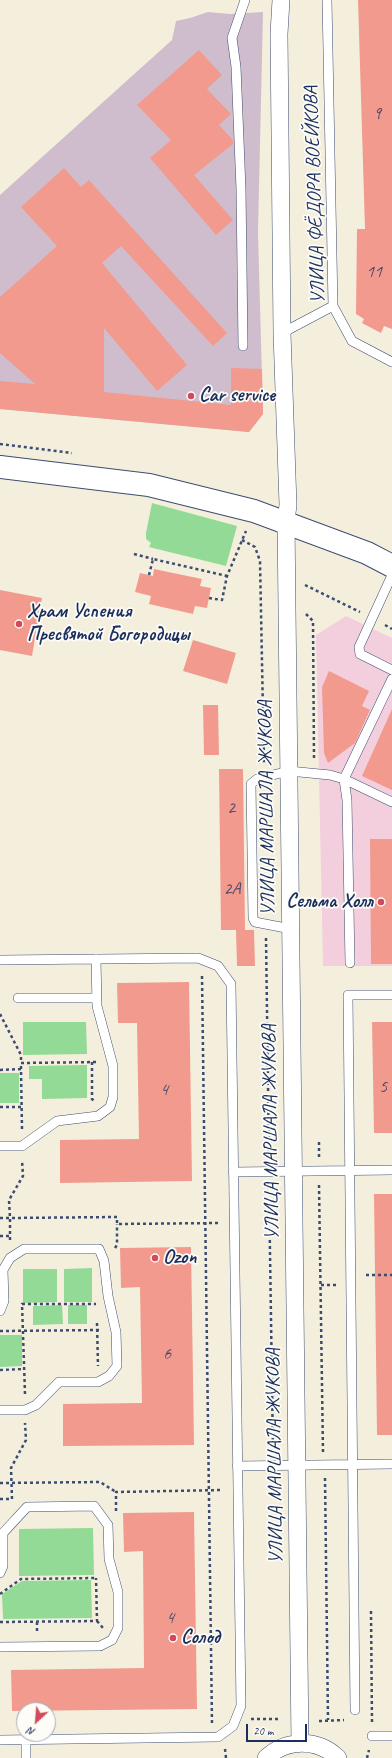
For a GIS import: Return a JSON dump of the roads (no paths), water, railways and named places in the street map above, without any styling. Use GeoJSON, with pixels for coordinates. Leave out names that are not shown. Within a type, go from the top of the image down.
{"type":"FeatureCollection","features":[{"type":"Feature","properties":{"kind":"main road"},"geometry":{"type":"LineString","coordinates":[[0,466],[149,485],[254,511],[286,521],[367,553],[392,566]]}},
{"type":"Feature","properties":{"kind":"street","name":"УЛИЦА МАРШАЛА ЖУКОВА"},"geometry":{"type":"LineString","coordinates":[[280,0],[279,42],[282,333],[288,505],[286,521],[300,1743]]}},
{"type":"Feature","properties":{"kind":"street"},"geometry":{"type":"LineString","coordinates":[[266,1758],[281,1747],[300,1743],[320,1746],[338,1758]]}},
{"type":"Feature","properties":{"kind":"lane"},"geometry":{"type":"LineString","coordinates":[[243,346],[241,189],[236,67],[232,38],[245,0]]}},
{"type":"Feature","properties":{"kind":"lane","name":"УЛИЦА ФЁДОРА ВОЕЙКОВА"},"geometry":{"type":"LineString","coordinates":[[327,0],[333,306],[352,341],[392,362]]}},
{"type":"Feature","properties":{"kind":"lane"},"geometry":{"type":"LineString","coordinates":[[282,333],[333,306]]}},
{"type":"Feature","properties":{"kind":"lane"},"geometry":{"type":"LineString","coordinates":[[392,575],[360,641],[359,647],[360,654],[392,670]]}},
{"type":"Feature","properties":{"kind":"lane"},"geometry":{"type":"LineString","coordinates":[[350,963],[348,800],[344,779],[392,679]]}},
{"type":"Feature","properties":{"kind":"lane"},"geometry":{"type":"LineString","coordinates":[[291,930],[255,922],[253,918],[251,882],[251,784],[254,781],[264,777],[289,771],[330,776],[344,779],[392,802]]}},
{"type":"Feature","properties":{"kind":"lane"},"geometry":{"type":"LineString","coordinates":[[0,1146],[22,1146],[57,1121],[98,1116],[110,1107],[114,1097],[112,1062],[96,1006],[96,959]]}},
{"type":"Feature","properties":{"kind":"lane"},"geometry":{"type":"LineString","coordinates":[[0,960],[202,959],[218,966],[230,984],[240,1706],[233,1726],[218,1737],[56,1739]]}},
{"type":"Feature","properties":{"kind":"lane"},"geometry":{"type":"LineString","coordinates":[[355,1710],[351,1464],[348,995],[392,995]]}},
{"type":"Feature","properties":{"kind":"lane"},"geometry":{"type":"LineString","coordinates":[[18,998],[96,998]]}},
{"type":"Feature","properties":{"kind":"lane"},"geometry":{"type":"LineString","coordinates":[[233,1172],[392,1170]]}},
{"type":"Feature","properties":{"kind":"lane"},"geometry":{"type":"LineString","coordinates":[[0,1311],[4,1300],[3,1270],[10,1258],[24,1249],[99,1248],[104,1261],[108,1296],[116,1330],[117,1366],[109,1376],[98,1382],[59,1382],[36,1405],[25,1410],[0,1410]]}},
{"type":"Feature","properties":{"kind":"lane"},"geometry":{"type":"LineString","coordinates":[[237,1466],[392,1464]]}},
{"type":"Feature","properties":{"kind":"lane"},"geometry":{"type":"LineString","coordinates":[[0,1573],[4,1566],[3,1533],[27,1507],[94,1506],[108,1525],[109,1559],[118,1592],[118,1628],[112,1640],[100,1646],[0,1647]]}},
{"type":"Feature","properties":{"kind":"lane"},"geometry":{"type":"LineString","coordinates":[[372,1736],[392,1736]]}},
{"type":"Feature","properties":{"kind":"lane"},"geometry":{"type":"LineString","coordinates":[[0,1740],[16,1739]]}},
{"type":"Feature","properties":{"kind":"lane"},"geometry":{"type":"LineString","coordinates":[[26,1742],[26,1758]]}},
{"type":"Feature","properties":{"kind":"place","name":"Car service"},"geometry":{"type":"Point","coordinates":[191,396]}},
{"type":"Feature","properties":{"kind":"place","name":"Храм Успения Пресвятой Богородицы"},"geometry":{"type":"Point","coordinates":[19,624]}},
{"type":"Feature","properties":{"kind":"place","name":"Сельма Холл"},"geometry":{"type":"Point","coordinates":[381,902]}},
{"type":"Feature","properties":{"kind":"place","name":"Ozon"},"geometry":{"type":"Point","coordinates":[155,1258]}},
{"type":"Feature","properties":{"kind":"place","name":"Солод"},"geometry":{"type":"Point","coordinates":[173,1638]}}]}
